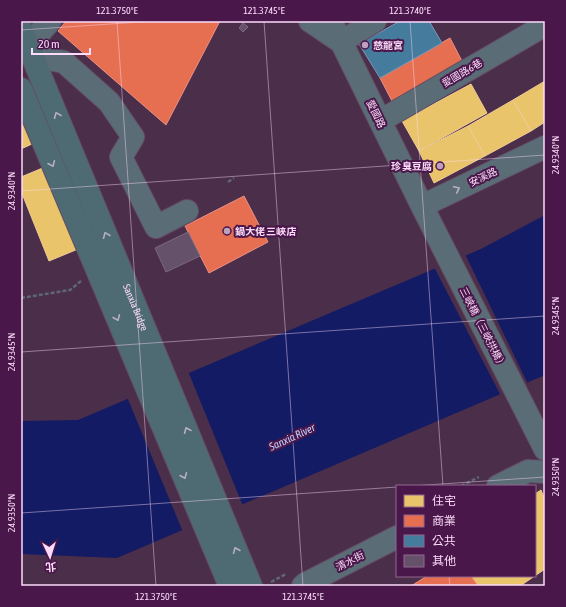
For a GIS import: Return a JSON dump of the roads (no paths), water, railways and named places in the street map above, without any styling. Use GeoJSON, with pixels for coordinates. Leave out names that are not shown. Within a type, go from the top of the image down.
{"type":"FeatureCollection","features":[{"type":"Feature","properties":{"kind":"main road","name":"Sanxia Bridge"},"geometry":{"type":"LineString","coordinates":[[27,44],[251,586]]}},
{"type":"Feature","properties":{"kind":"main road"},"geometry":{"type":"LineString","coordinates":[[21,89],[230,586]]}},
{"type":"Feature","properties":{"kind":"street"},"geometry":{"type":"LineString","coordinates":[[50,21],[27,44],[64,62],[109,102],[133,137],[121,157],[156,227],[187,211]]}},
{"type":"Feature","properties":{"kind":"street"},"geometry":{"type":"LineString","coordinates":[[310,21],[341,42],[375,21]]}},
{"type":"Feature","properties":{"kind":"street","name":"愛國路"},"geometry":{"type":"LineString","coordinates":[[331,21],[422,206]]}},
{"type":"Feature","properties":{"kind":"street","name":"愛國路6巷"},"geometry":{"type":"LineString","coordinates":[[380,121],[544,25]]}},
{"type":"Feature","properties":{"kind":"street","name":"安溪路"},"geometry":{"type":"LineString","coordinates":[[422,206],[545,148]]}},
{"type":"Feature","properties":{"kind":"street","name":"三峽橋（三峽拱橋）"},"geometry":{"type":"LineString","coordinates":[[422,206],[545,449]]}},
{"type":"Feature","properties":{"kind":"street"},"geometry":{"type":"LineString","coordinates":[[500,485],[528,471],[545,472]]}},
{"type":"Feature","properties":{"kind":"street","name":"清水街"},"geometry":{"type":"LineString","coordinates":[[303,586],[396,538]]}},
{"type":"Feature","properties":{"kind":"water","name":"Sanxia River"},"geometry":{"type":"Polygon","coordinates":[[[545,215],[545,375],[117,558],[21,554],[21,421],[78,420],[481,249],[545,215]]]}},
{"type":"Feature","properties":{"kind":"place","name":"慈龍宮"},"geometry":{"type":"Point","coordinates":[365,45]}},
{"type":"Feature","properties":{"kind":"place","name":"珍 臭豆腐"},"geometry":{"type":"Point","coordinates":[440,166]}},
{"type":"Feature","properties":{"kind":"place","name":"鍋大佬 三峽店"},"geometry":{"type":"Point","coordinates":[227,231]}}]}
